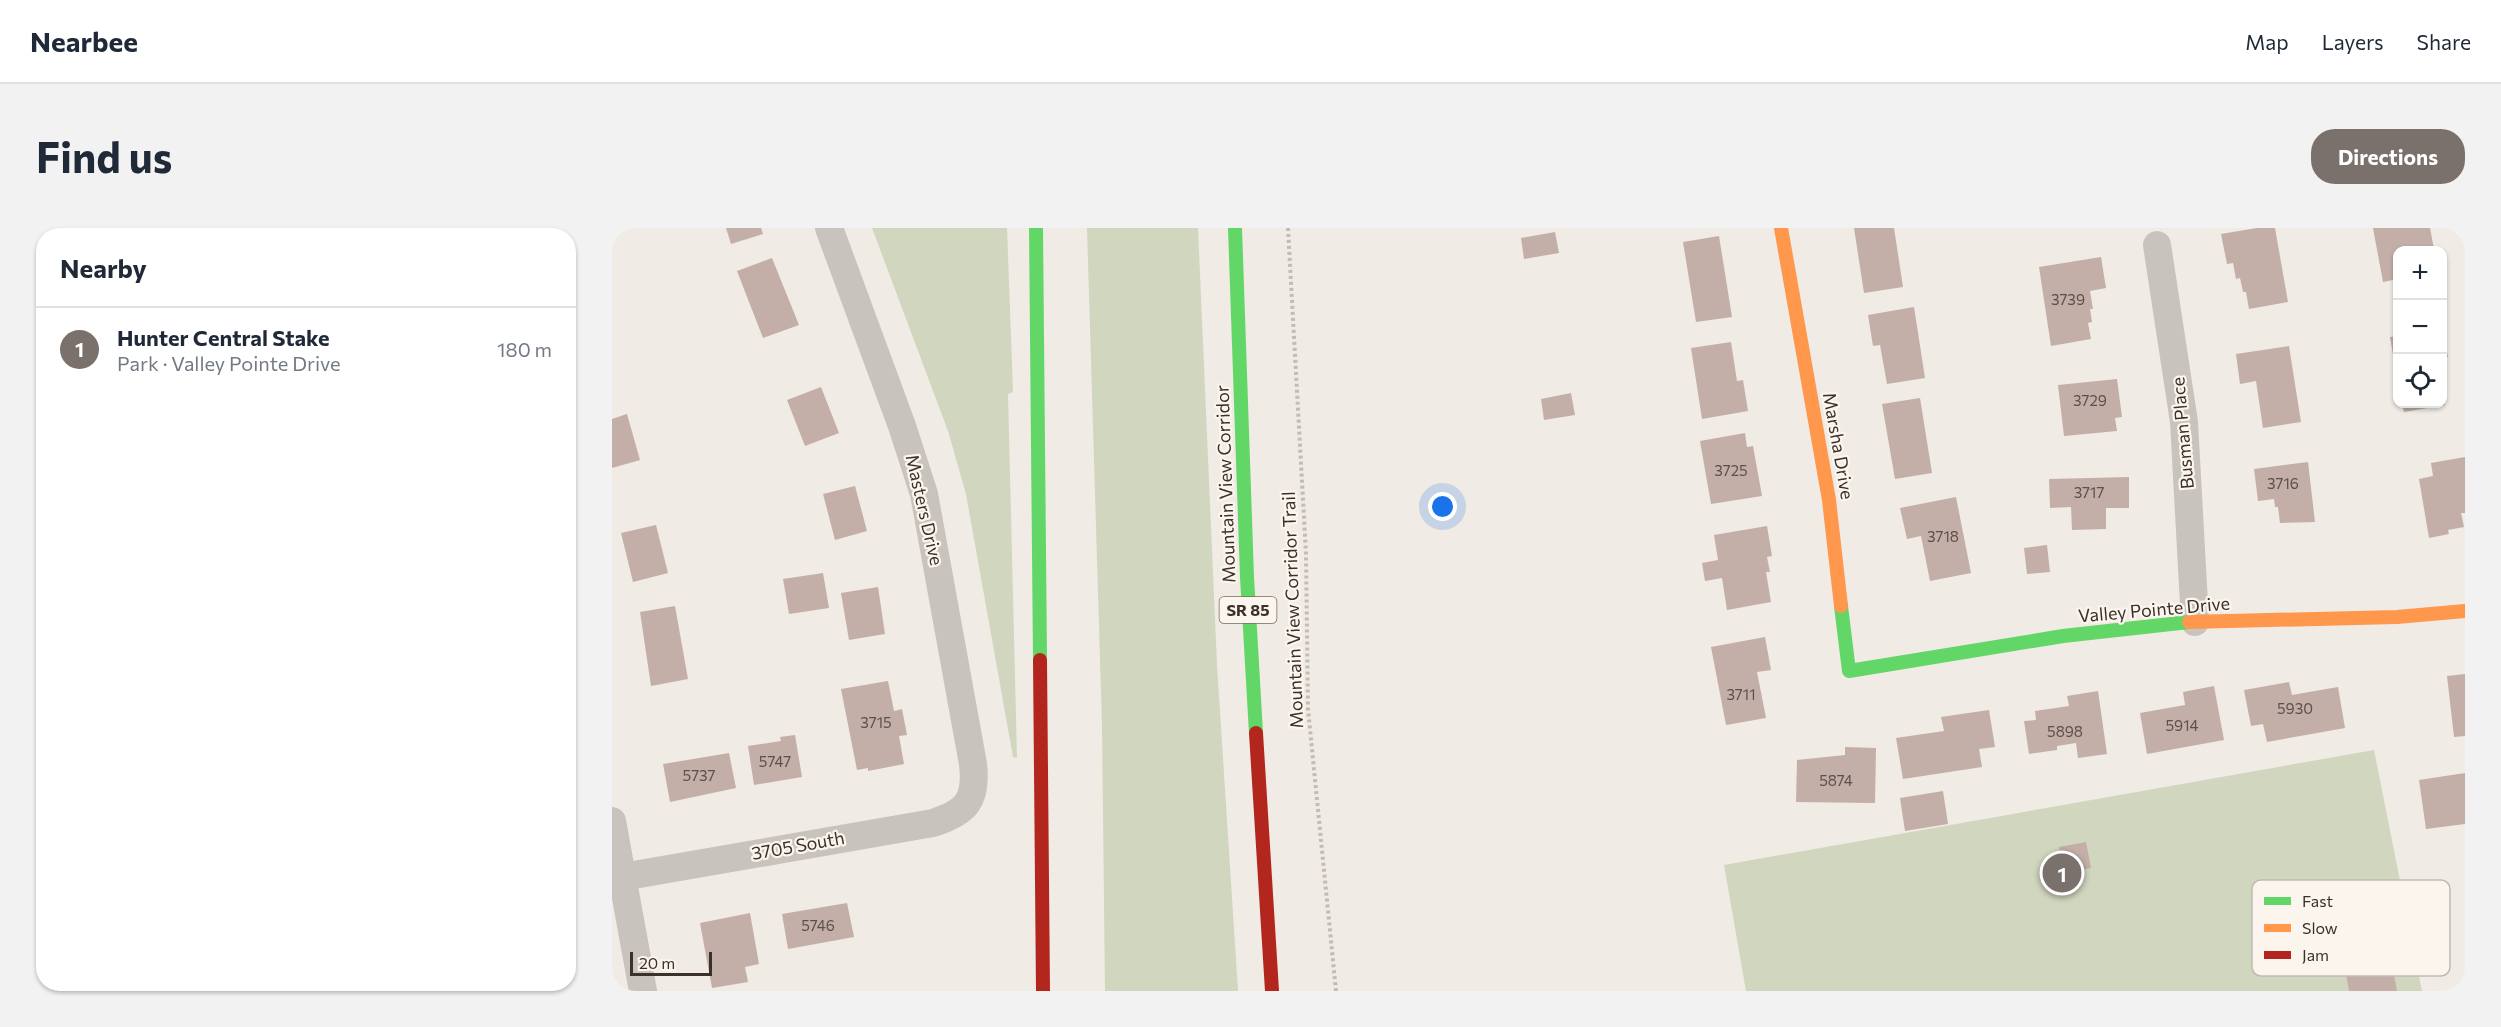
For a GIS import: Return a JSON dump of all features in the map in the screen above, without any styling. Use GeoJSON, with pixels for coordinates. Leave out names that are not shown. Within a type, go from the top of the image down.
{"type":"FeatureCollection","features":[{"type":"Feature","properties":{"kind":"main road"},"geometry":{"type":"LineString","coordinates":[[1036,228],[1043,991]]}},
{"type":"Feature","properties":{"kind":"main road","name":"Mountain View Corridor"},"geometry":{"type":"LineString","coordinates":[[1235,228],[1247,577],[1272,991]]}},
{"type":"Feature","properties":{"kind":"main road","name":"Marsha Drive"},"geometry":{"type":"LineString","coordinates":[[1781,228],[1829,500],[1849,671]]}},
{"type":"Feature","properties":{"kind":"main road","name":"Valley Pointe Drive"},"geometry":{"type":"LineString","coordinates":[[1849,671],[2041,639],[2195,622],[2402,617],[2465,610]]}},
{"type":"Feature","properties":{"kind":"street","name":"Masters Drive"},"geometry":{"type":"LineString","coordinates":[[829,228],[902,426],[924,494],[973,764],[975,780],[969,803]]}},
{"type":"Feature","properties":{"kind":"street","name":"Busman Place"},"geometry":{"type":"LineString","coordinates":[[2157,245],[2184,422],[2195,622]]}},
{"type":"Feature","properties":{"kind":"street","name":"3705 South"},"geometry":{"type":"LineString","coordinates":[[622,877],[933,823],[959,812],[969,803]]}},
{"type":"Feature","properties":{"kind":"street"},"geometry":{"type":"LineString","coordinates":[[612,821],[643,991]]}},
{"type":"Feature","properties":{"kind":"path","name":"Mountain View Corridor Trail"},"geometry":{"type":"LineString","coordinates":[[1288,228],[1306,554],[1308,710],[1336,991]]}},
{"type":"Feature","properties":{"kind":"green space"},"geometry":{"type":"Polygon","coordinates":[[[872,228],[1007,228],[1013,392],[1008,394],[1017,758],[1013,757],[966,494],[948,431],[872,228]]]}},
{"type":"Feature","properties":{"kind":"green space"},"geometry":{"type":"Polygon","coordinates":[[[1087,228],[1198,228],[1217,665],[1238,991],[1105,991],[1102,725],[1087,228]]]}},
{"type":"Feature","properties":{"kind":"green space"},"geometry":{"type":"Polygon","coordinates":[[[2374,750],[2400,880],[2252,880],[2252,976],[2419,976],[2422,991],[1746,991],[1724,865],[2374,750]]]}},
{"type":"Feature","properties":{"kind":"building"},"geometry":{"type":"Polygon","coordinates":[[[726,228],[761,228],[763,234],[731,244],[726,228]]]}},
{"type":"Feature","properties":{"kind":"building"},"geometry":{"type":"Polygon","coordinates":[[[1854,228],[1894,228],[1903,287],[1864,293],[1854,228]]]}},
{"type":"Feature","properties":{"kind":"building"},"geometry":{"type":"Polygon","coordinates":[[[2257,228],[2275,228],[2288,302],[2249,309],[2246,292],[2243,292],[2240,278],[2236,279],[2233,263],[2227,264],[2221,234],[2257,228]]]}},
{"type":"Feature","properties":{"kind":"building"},"geometry":{"type":"Polygon","coordinates":[[[2373,228],[2430,228],[2433,246],[2393,246],[2393,280],[2383,282],[2373,228]]]}},
{"type":"Feature","properties":{"kind":"building"},"geometry":{"type":"Polygon","coordinates":[[[1555,232],[1559,253],[1524,259],[1521,238],[1555,232]]]}},
{"type":"Feature","properties":{"kind":"building"},"geometry":{"type":"Polygon","coordinates":[[[1719,236],[1732,317],[1696,322],[1683,242],[1719,236]]]}},
{"type":"Feature","properties":{"kind":"building"},"geometry":{"type":"Polygon","coordinates":[[[2101,257],[2106,288],[2090,291],[2093,309],[2090,309],[2092,322],[2088,323],[2091,339],[2051,346],[2039,267],[2101,257]]]}},
{"type":"Feature","properties":{"kind":"building"},"geometry":{"type":"Polygon","coordinates":[[[772,258],[799,325],[763,338],[737,271],[772,258]]]}},
{"type":"Feature","properties":{"kind":"building"},"geometry":{"type":"Polygon","coordinates":[[[1914,307],[1925,378],[1887,384],[1880,345],[1873,346],[1868,315],[1914,307]]]}},
{"type":"Feature","properties":{"kind":"building"},"geometry":{"type":"Polygon","coordinates":[[[2390,337],[2393,337],[2393,354],[2390,337]]]}},
{"type":"Feature","properties":{"kind":"building"},"geometry":{"type":"Polygon","coordinates":[[[1731,342],[1737,381],[1743,380],[1748,411],[1702,419],[1691,348],[1731,342]]]}},
{"type":"Feature","properties":{"kind":"building"},"geometry":{"type":"Polygon","coordinates":[[[2289,346],[2301,422],[2263,428],[2256,381],[2240,384],[2236,354],[2289,346]]]}},
{"type":"Feature","properties":{"kind":"building"},"geometry":{"type":"Polygon","coordinates":[[[2117,379],[2122,417],[2115,418],[2117,431],[2064,436],[2058,385],[2117,379]]]}},
{"type":"Feature","properties":{"kind":"building"},"geometry":{"type":"Polygon","coordinates":[[[821,387],[839,433],[805,446],[787,400],[821,387]]]}},
{"type":"Feature","properties":{"kind":"building"},"geometry":{"type":"Polygon","coordinates":[[[1571,393],[1575,415],[1544,420],[1541,399],[1571,393]]]}},
{"type":"Feature","properties":{"kind":"building"},"geometry":{"type":"Polygon","coordinates":[[[1920,398],[1932,473],[1895,479],[1882,404],[1920,398]]]}},
{"type":"Feature","properties":{"kind":"building"},"geometry":{"type":"Polygon","coordinates":[[[2403,408],[2427,408],[2404,412],[2403,408]]]}},
{"type":"Feature","properties":{"kind":"building"},"geometry":{"type":"Polygon","coordinates":[[[627,414],[640,460],[612,468],[612,419],[627,414]]]}},
{"type":"Feature","properties":{"kind":"building"},"geometry":{"type":"Polygon","coordinates":[[[1745,433],[1747,447],[1753,446],[1762,496],[1711,504],[1700,441],[1745,433]]]}},
{"type":"Feature","properties":{"kind":"building"},"geometry":{"type":"Polygon","coordinates":[[[2465,457],[2465,513],[2461,513],[2464,527],[2448,530],[2449,534],[2429,538],[2419,479],[2433,476],[2431,463],[2465,457]]]}},
{"type":"Feature","properties":{"kind":"building"},"geometry":{"type":"Polygon","coordinates":[[[2308,462],[2315,522],[2280,523],[2278,507],[2275,507],[2274,499],[2258,501],[2254,469],[2308,462]]]}},
{"type":"Feature","properties":{"kind":"building"},"geometry":{"type":"Polygon","coordinates":[[[2129,477],[2129,508],[2106,508],[2106,529],[2072,530],[2071,507],[2050,508],[2049,479],[2129,477]]]}},
{"type":"Feature","properties":{"kind":"building"},"geometry":{"type":"Polygon","coordinates":[[[855,486],[867,531],[835,540],[823,494],[855,486]]]}},
{"type":"Feature","properties":{"kind":"building"},"geometry":{"type":"Polygon","coordinates":[[[1956,497],[1971,573],[1930,581],[1921,536],[1907,539],[1900,508],[1956,497]]]}},
{"type":"Feature","properties":{"kind":"building"},"geometry":{"type":"Polygon","coordinates":[[[656,525],[668,573],[633,582],[621,533],[656,525]]]}},
{"type":"Feature","properties":{"kind":"building"},"geometry":{"type":"Polygon","coordinates":[[[1767,526],[1772,556],[1767,557],[1770,572],[1766,572],[1771,602],[1727,610],[1722,578],[1705,581],[1702,563],[1718,560],[1714,535],[1767,526]]]}},
{"type":"Feature","properties":{"kind":"building"},"geometry":{"type":"Polygon","coordinates":[[[2047,545],[2050,572],[2027,574],[2024,548],[2047,545]]]}},
{"type":"Feature","properties":{"kind":"building"},"geometry":{"type":"Polygon","coordinates":[[[823,573],[829,608],[789,614],[783,579],[823,573]]]}},
{"type":"Feature","properties":{"kind":"building"},"geometry":{"type":"Polygon","coordinates":[[[878,587],[885,634],[849,640],[841,593],[878,587]]]}},
{"type":"Feature","properties":{"kind":"building"},"geometry":{"type":"Polygon","coordinates":[[[675,606],[688,679],[651,686],[640,612],[675,606]]]}},
{"type":"Feature","properties":{"kind":"building"},"geometry":{"type":"Polygon","coordinates":[[[1765,637],[1771,670],[1757,672],[1766,718],[1726,725],[1711,647],[1765,637]]]}},
{"type":"Feature","properties":{"kind":"building"},"geometry":{"type":"Polygon","coordinates":[[[2465,674],[2465,736],[2454,737],[2447,676],[2465,674]]]}},
{"type":"Feature","properties":{"kind":"building"},"geometry":{"type":"Polygon","coordinates":[[[888,681],[894,711],[902,709],[907,735],[899,736],[904,764],[868,771],[868,768],[857,770],[841,689],[888,681]]]}},
{"type":"Feature","properties":{"kind":"building"},"geometry":{"type":"Polygon","coordinates":[[[2289,682],[2292,695],[2338,687],[2345,728],[2267,742],[2263,724],[2251,726],[2244,690],[2289,682]]]}},
{"type":"Feature","properties":{"kind":"building"},"geometry":{"type":"Polygon","coordinates":[[[2214,686],[2224,740],[2147,754],[2140,713],[2185,705],[2183,692],[2214,686]]]}},
{"type":"Feature","properties":{"kind":"building"},"geometry":{"type":"Polygon","coordinates":[[[2098,691],[2107,754],[2078,758],[2076,743],[2057,746],[2057,750],[2029,754],[2024,721],[2036,720],[2035,711],[2069,706],[2067,696],[2098,691]]]}},
{"type":"Feature","properties":{"kind":"building"},"geometry":{"type":"Polygon","coordinates":[[[1989,710],[1995,747],[1979,749],[1982,767],[1903,779],[1896,738],[1944,731],[1941,717],[1989,710]]]}},
{"type":"Feature","properties":{"kind":"building"},"geometry":{"type":"Polygon","coordinates":[[[795,735],[802,777],[754,785],[748,746],[781,741],[780,737],[795,735]]]}},
{"type":"Feature","properties":{"kind":"building"},"geometry":{"type":"Polygon","coordinates":[[[1845,747],[1876,748],[1875,803],[1796,802],[1797,760],[1845,755],[1845,747]]]}},
{"type":"Feature","properties":{"kind":"building"},"geometry":{"type":"Polygon","coordinates":[[[729,753],[736,788],[670,802],[663,764],[729,753]]]}},
{"type":"Feature","properties":{"kind":"building"},"geometry":{"type":"Polygon","coordinates":[[[2465,773],[2465,824],[2426,829],[2419,780],[2465,773]]]}},
{"type":"Feature","properties":{"kind":"building"},"geometry":{"type":"Polygon","coordinates":[[[1943,791],[1948,824],[1905,831],[1900,798],[1943,791]]]}},
{"type":"Feature","properties":{"kind":"building"},"geometry":{"type":"Polygon","coordinates":[[[2086,842],[2091,868],[2064,873],[2059,847],[2086,842]]]}},
{"type":"Feature","properties":{"kind":"building"},"geometry":{"type":"Polygon","coordinates":[[[847,903],[854,937],[788,949],[782,914],[847,903]]]}},
{"type":"Feature","properties":{"kind":"building"},"geometry":{"type":"Polygon","coordinates":[[[750,913],[759,964],[745,967],[748,982],[712,988],[700,923],[750,913]]]}},
{"type":"Feature","properties":{"kind":"building"},"geometry":{"type":"Polygon","coordinates":[[[2346,976],[2394,976],[2397,991],[2349,991],[2346,976]]]}},
{"type":"Feature","properties":{"kind":"traffic: fast"},"geometry":{"type":"LineString","coordinates":[[1036,228],[1040,660]]}},
{"type":"Feature","properties":{"kind":"traffic: fast"},"geometry":{"type":"LineString","coordinates":[[1235,228],[1247,577],[1256,733]]}},
{"type":"Feature","properties":{"kind":"traffic: fast"},"geometry":{"type":"LineString","coordinates":[[1841,606],[1849,671],[2063,636],[2189,622]]}},
{"type":"Feature","properties":{"kind":"traffic: slow"},"geometry":{"type":"LineString","coordinates":[[1781,228],[1829,500],[1841,606]]}},
{"type":"Feature","properties":{"kind":"traffic: slow"},"geometry":{"type":"LineString","coordinates":[[2189,622],[2397,617],[2465,611]]}},
{"type":"Feature","properties":{"kind":"traffic: jam"},"geometry":{"type":"LineString","coordinates":[[1040,660],[1043,991]]}},
{"type":"Feature","properties":{"kind":"traffic: jam"},"geometry":{"type":"LineString","coordinates":[[1256,733],[1272,991]]}},
{"type":"Feature","properties":{"kind":"place","name":"Hunter Central Stake"},"geometry":{"type":"Point","coordinates":[2062,873]}}]}
